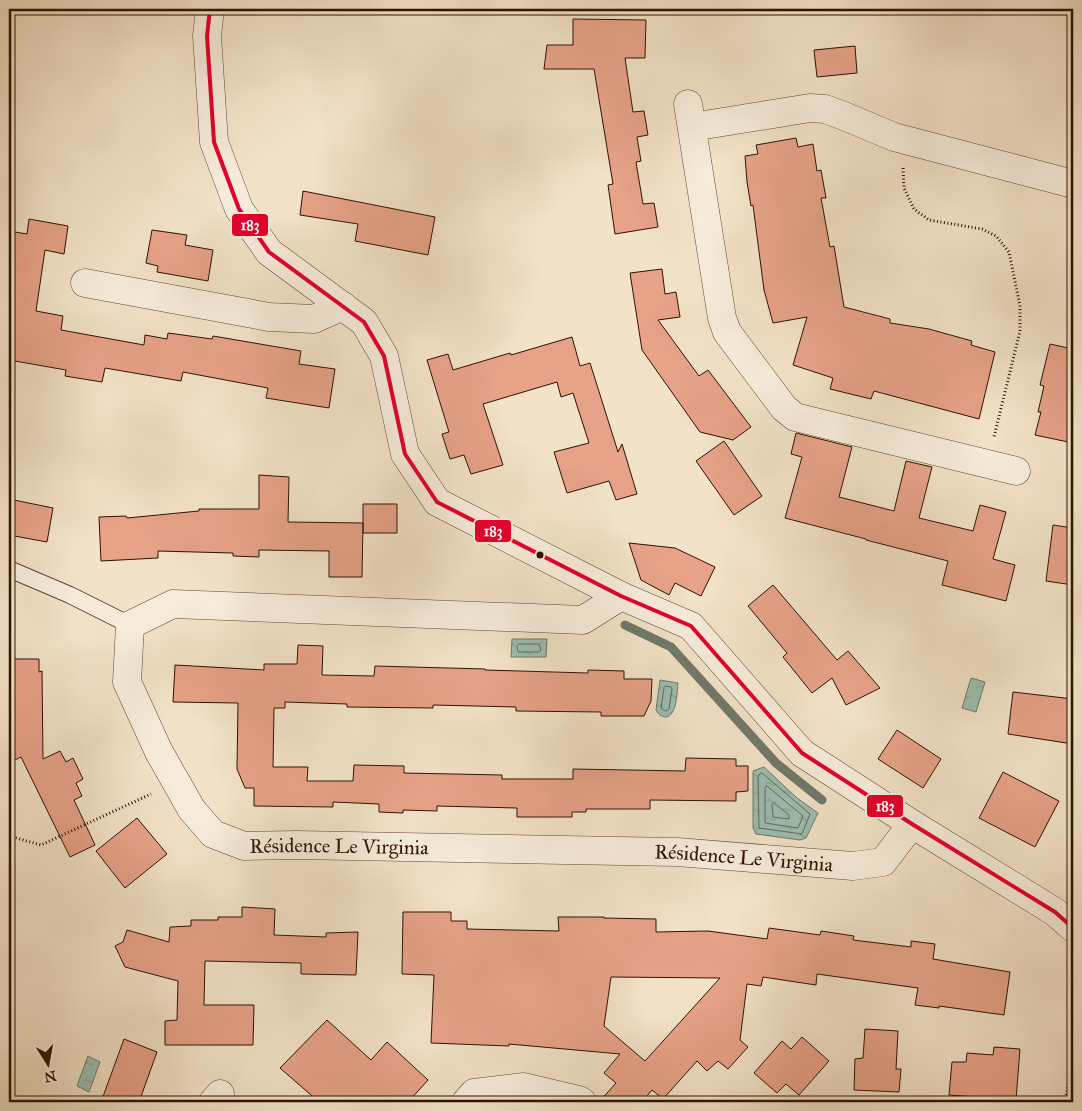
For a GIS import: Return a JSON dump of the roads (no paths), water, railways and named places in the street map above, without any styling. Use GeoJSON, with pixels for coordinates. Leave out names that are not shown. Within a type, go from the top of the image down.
{"type":"FeatureCollection","features":[{"type":"Feature","properties":{"kind":"street"},"geometry":{"type":"LineString","coordinates":[[210,9],[207,36],[214,142],[239,209],[269,252],[364,322],[384,356],[405,454],[437,502],[621,596],[691,626],[802,753],[912,824],[1055,912],[1071,930]]}},
{"type":"Feature","properties":{"kind":"street"},"geometry":{"type":"LineString","coordinates":[[1016,471],[795,417],[784,408],[727,332],[722,318],[690,116],[810,108],[825,109],[894,137],[1073,184]]}},
{"type":"Feature","properties":{"kind":"street"},"geometry":{"type":"LineString","coordinates":[[85,283],[268,317],[314,319],[342,306]]}},
{"type":"Feature","properties":{"kind":"street"},"geometry":{"type":"LineString","coordinates":[[130,625],[173,604],[582,620],[621,596]]}},
{"type":"Feature","properties":{"kind":"street","name":"Résidence Le Virginia"},"geometry":{"type":"LineString","coordinates":[[130,625],[127,682],[159,752],[192,810],[213,834],[244,846],[297,845],[677,852],[853,866],[883,862],[912,824]]}},
{"type":"Feature","properties":{"kind":"street"},"geometry":{"type":"LineString","coordinates":[[466,1102],[474,1092],[524,1087],[582,1102]]}},
{"type":"Feature","properties":{"kind":"lane"},"geometry":{"type":"LineString","coordinates":[[9,570],[70,595],[130,625]]}},
{"type":"Feature","properties":{"kind":"water"},"geometry":{"type":"Polygon","coordinates":[[[512,639],[547,639],[546,657],[511,657],[512,639]]]}},
{"type":"Feature","properties":{"kind":"water"},"geometry":{"type":"Polygon","coordinates":[[[971,678],[985,682],[976,712],[962,708],[971,678]]]}},
{"type":"Feature","properties":{"kind":"water"},"geometry":{"type":"Polygon","coordinates":[[[660,680],[678,683],[674,708],[670,716],[666,717],[660,715],[656,710],[660,680]]]}},
{"type":"Feature","properties":{"kind":"water"},"geometry":{"type":"Polygon","coordinates":[[[764,767],[797,798],[818,813],[806,838],[800,840],[756,834],[753,828],[753,771],[764,767]]]}},
{"type":"Feature","properties":{"kind":"water"},"geometry":{"type":"Polygon","coordinates":[[[88,1056],[100,1062],[89,1092],[77,1086],[88,1056]]]}},
{"type":"Feature","properties":{"kind":"waterway"},"geometry":{"type":"LineString","coordinates":[[625,625],[671,647],[776,763],[822,800]]}}]}
